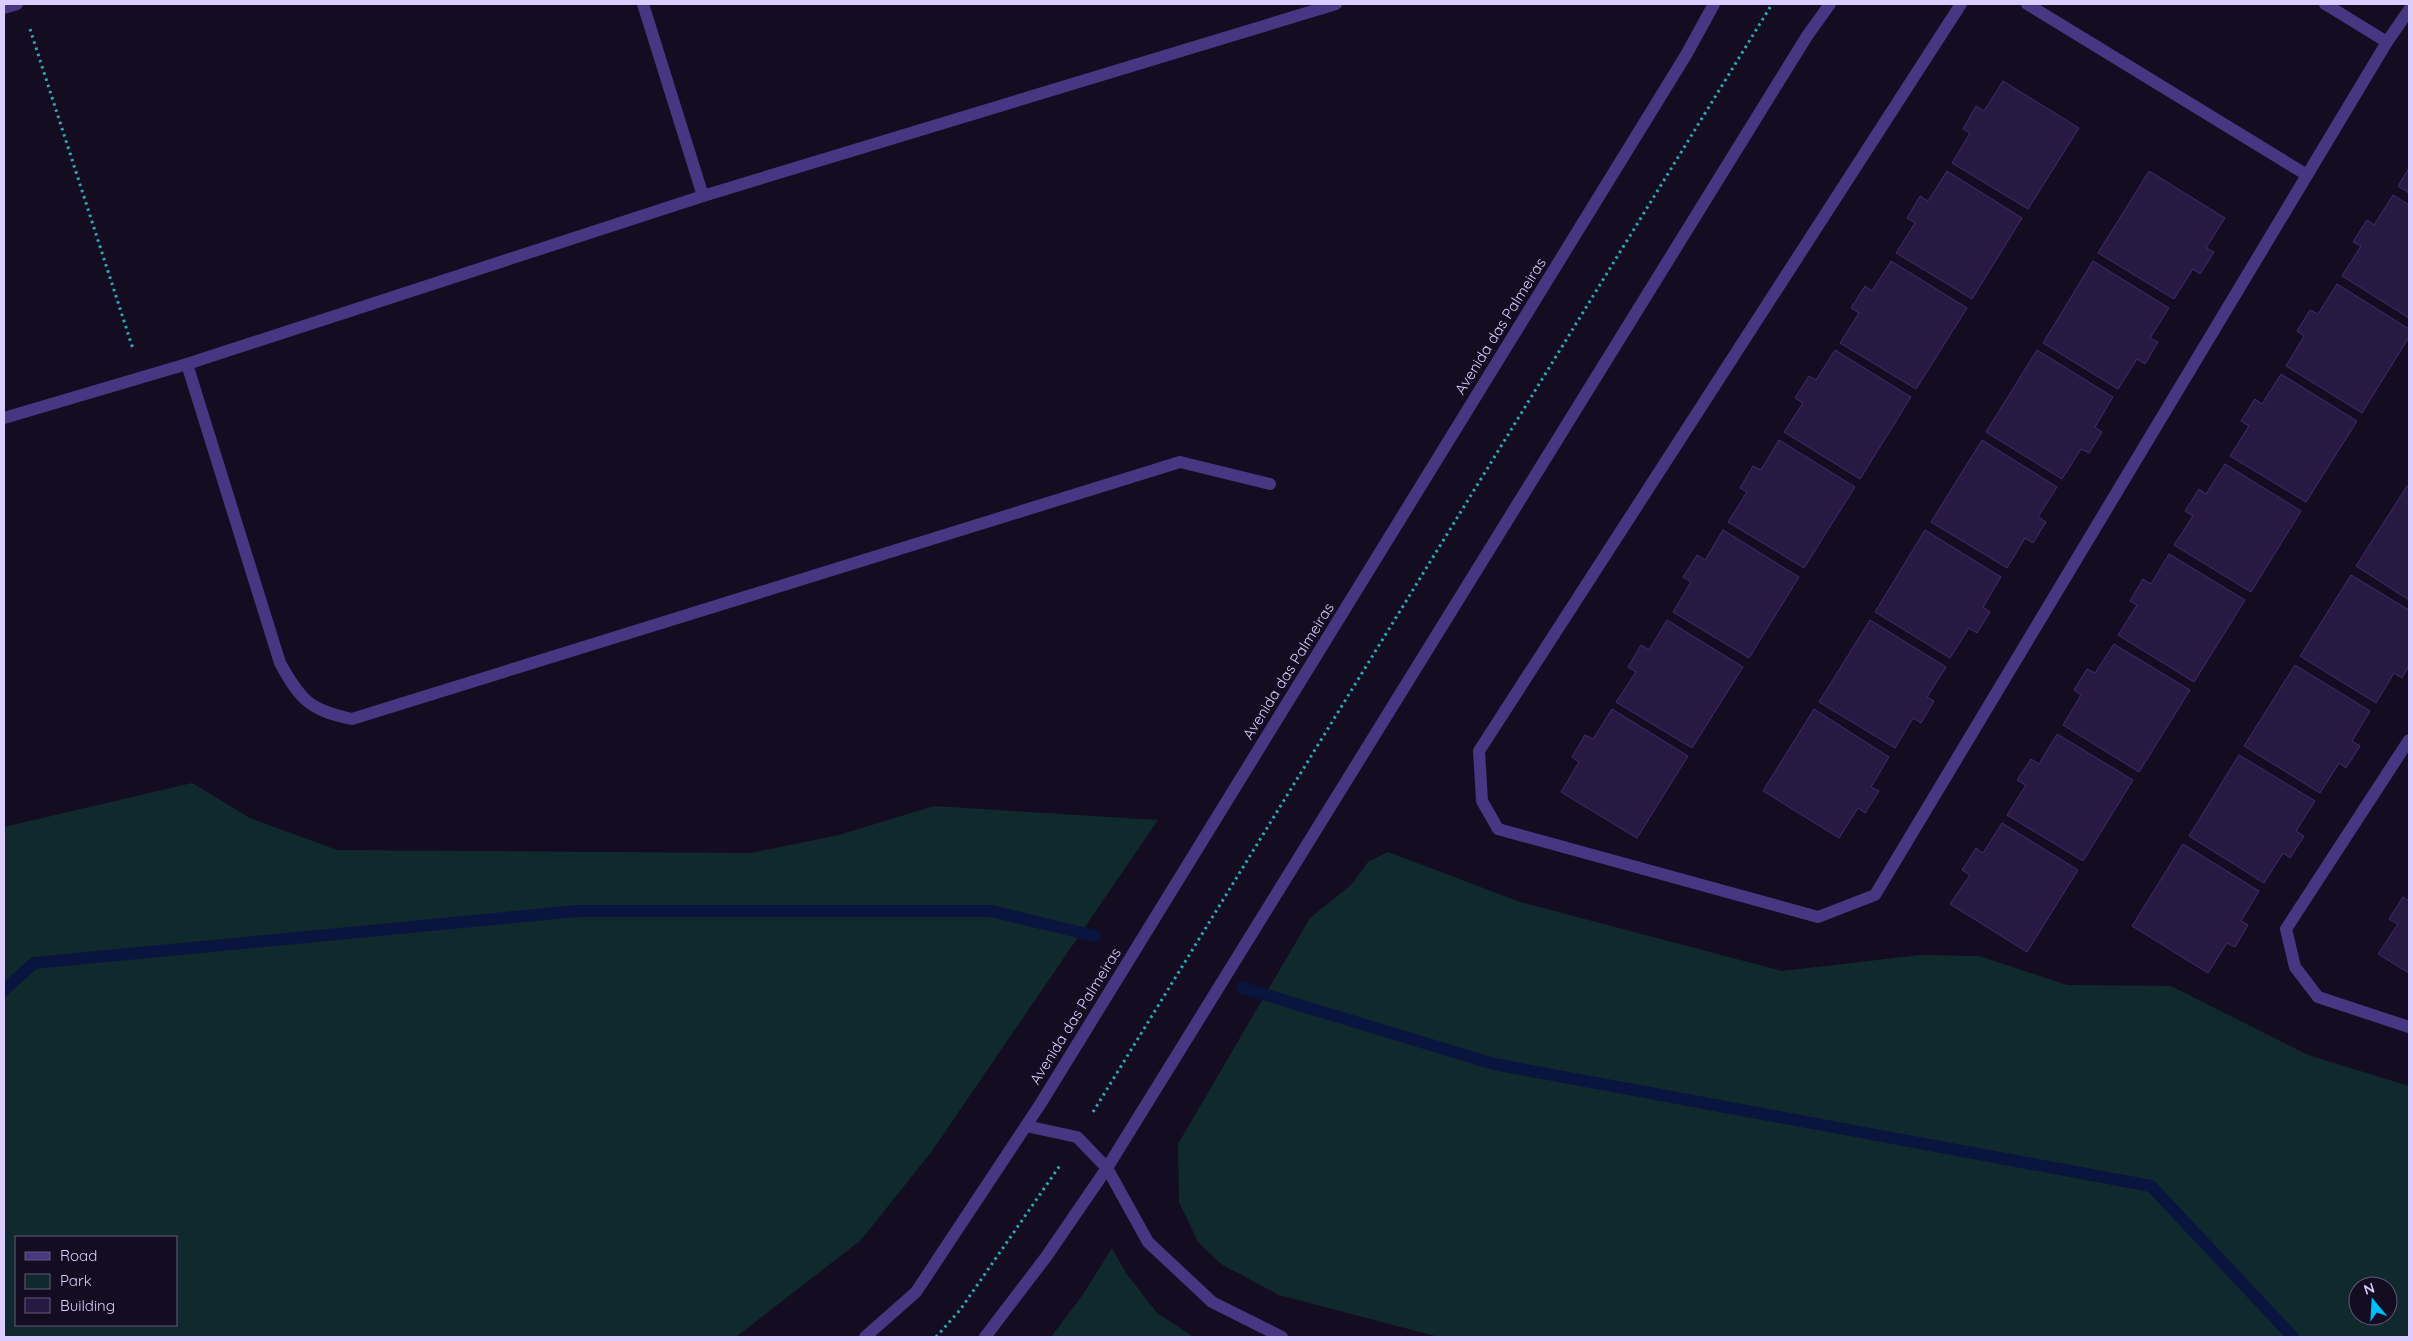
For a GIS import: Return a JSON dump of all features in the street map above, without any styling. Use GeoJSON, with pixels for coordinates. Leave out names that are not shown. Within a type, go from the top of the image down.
{"type":"FeatureCollection","features":[{"type":"Feature","properties":{"kind":"street"},"geometry":{"type":"LineString","coordinates":[[4,8],[17,4]]}},
{"type":"Feature","properties":{"kind":"street"},"geometry":{"type":"LineString","coordinates":[[643,4],[702,196]]}},
{"type":"Feature","properties":{"kind":"street"},"geometry":{"type":"LineString","coordinates":[[4,418],[143,378],[702,196],[1336,4]]}},
{"type":"Feature","properties":{"kind":"street","name":"Avenida das Palmeiras"},"geometry":{"type":"LineString","coordinates":[[865,1337],[916,1292],[1026,1126],[1681,64],[1714,4]]}},
{"type":"Feature","properties":{"kind":"street"},"geometry":{"type":"LineString","coordinates":[[986,1337],[1046,1257],[1108,1168],[1807,36],[1830,4]]}},
{"type":"Feature","properties":{"kind":"street"},"geometry":{"type":"LineString","coordinates":[[1960,4],[1479,751],[1482,801],[1498,829],[1818,917],[1875,895],[2387,42],[2409,10]]}},
{"type":"Feature","properties":{"kind":"street"},"geometry":{"type":"LineString","coordinates":[[2027,4],[2307,175]]}},
{"type":"Feature","properties":{"kind":"street"},"geometry":{"type":"LineString","coordinates":[[2325,4],[2387,42]]}},
{"type":"Feature","properties":{"kind":"street"},"geometry":{"type":"LineString","coordinates":[[187,364],[280,663],[293,686],[304,700],[325,713],[352,719],[1180,462],[1270,484]]}},
{"type":"Feature","properties":{"kind":"street"},"geometry":{"type":"LineString","coordinates":[[2409,740],[2286,930],[2295,967],[2318,997],[2409,1027]]}},
{"type":"Feature","properties":{"kind":"street"},"geometry":{"type":"LineString","coordinates":[[1026,1126],[1077,1137],[1108,1168],[1148,1242],[1212,1302],[1282,1337]]}},
{"type":"Feature","properties":{"kind":"path"},"geometry":{"type":"LineString","coordinates":[[936,1337],[960,1310],[1053,1177],[1772,4]]}},
{"type":"Feature","properties":{"kind":"path"},"geometry":{"type":"LineString","coordinates":[[28,22],[143,378]]}},
{"type":"Feature","properties":{"kind":"green space"},"geometry":{"type":"Polygon","coordinates":[[[192,783],[250,818],[337,850],[751,853],[839,835],[934,806],[1158,820],[932,1151],[861,1240],[736,1337],[4,1337],[4,827],[192,783]]]}},
{"type":"Feature","properties":{"kind":"green space"},"geometry":{"type":"Polygon","coordinates":[[[1388,852],[1520,902],[1782,971],[1920,955],[1979,956],[2067,985],[2171,986],[2308,1055],[2409,1086],[2409,1337],[1439,1337],[1279,1295],[1221,1264],[1198,1242],[1179,1202],[1178,1144],[1310,918],[1351,885],[1368,862],[1388,852]]]}},
{"type":"Feature","properties":{"kind":"green space"},"geometry":{"type":"Polygon","coordinates":[[[1112,1248],[1126,1273],[1157,1313],[1194,1337],[1051,1337],[1082,1296],[1112,1248]]]}},
{"type":"Feature","properties":{"kind":"building"},"geometry":{"type":"Polygon","coordinates":[[[2003,81],[2079,128],[2028,209],[1952,163],[1970,133],[1963,129],[1976,106],[1984,111],[2003,81]]]}},
{"type":"Feature","properties":{"kind":"building"},"geometry":{"type":"Polygon","coordinates":[[[2409,168],[2409,193],[2398,186],[2409,168]]]}},
{"type":"Feature","properties":{"kind":"building"},"geometry":{"type":"Polygon","coordinates":[[[1947,171],[2022,218],[1972,299],[1896,253],[1915,223],[1907,218],[1920,196],[1928,201],[1947,171]]]}},
{"type":"Feature","properties":{"kind":"building"},"geometry":{"type":"Polygon","coordinates":[[[2149,171],[2225,218],[2206,248],[2214,252],[2200,274],[2193,269],[2174,299],[2098,253],[2149,171]]]}},
{"type":"Feature","properties":{"kind":"building"},"geometry":{"type":"Polygon","coordinates":[[[2393,195],[2409,205],[2409,318],[2342,276],[2361,246],[2353,242],[2367,220],[2374,225],[2393,195]]]}},
{"type":"Feature","properties":{"kind":"building"},"geometry":{"type":"Polygon","coordinates":[[[1891,261],[1967,308],[1916,389],[1840,343],[1859,313],[1851,308],[1865,286],[1872,291],[1891,261]]]}},
{"type":"Feature","properties":{"kind":"building"},"geometry":{"type":"Polygon","coordinates":[[[2093,261],[2169,308],[2150,338],[2158,342],[2145,364],[2137,359],[2118,389],[2043,343],[2093,261]]]}},
{"type":"Feature","properties":{"kind":"building"},"geometry":{"type":"Polygon","coordinates":[[[2337,284],[2409,329],[2409,337],[2362,413],[2286,366],[2304,336],[2297,331],[2310,310],[2318,314],[2337,284]]]}},
{"type":"Feature","properties":{"kind":"building"},"geometry":{"type":"Polygon","coordinates":[[[1835,350],[1911,397],[1860,479],[1784,432],[1803,403],[1795,398],[1809,376],[1816,380],[1835,350]]]}},
{"type":"Feature","properties":{"kind":"building"},"geometry":{"type":"Polygon","coordinates":[[[2037,350],[2113,397],[2095,427],[2102,432],[2089,453],[2081,449],[2062,479],[1986,432],[2037,350]]]}},
{"type":"Feature","properties":{"kind":"building"},"geometry":{"type":"Polygon","coordinates":[[[2281,374],[2357,421],[2306,502],[2230,456],[2249,426],[2241,421],[2255,399],[2262,404],[2281,374]]]}},
{"type":"Feature","properties":{"kind":"building"},"geometry":{"type":"Polygon","coordinates":[[[1779,440],[1855,487],[1804,568],[1728,522],[1747,492],[1740,488],[1753,466],[1761,470],[1779,440]]]}},
{"type":"Feature","properties":{"kind":"building"},"geometry":{"type":"Polygon","coordinates":[[[1982,440],[2057,487],[2038,517],[2046,522],[2033,543],[2025,538],[2007,568],[1931,522],[1982,440]]]}},
{"type":"Feature","properties":{"kind":"building"},"geometry":{"type":"Polygon","coordinates":[[[2225,464],[2301,511],[2251,592],[2174,545],[2193,516],[2185,511],[2199,489],[2206,494],[2225,464]]]}},
{"type":"Feature","properties":{"kind":"building"},"geometry":{"type":"Polygon","coordinates":[[[2407,486],[2409,487],[2409,600],[2356,566],[2407,486]]]}},
{"type":"Feature","properties":{"kind":"building"},"geometry":{"type":"Polygon","coordinates":[[[1723,530],[1799,577],[1749,658],[1673,612],[1691,582],[1683,577],[1697,555],[1705,560],[1723,530]]]}},
{"type":"Feature","properties":{"kind":"building"},"geometry":{"type":"Polygon","coordinates":[[[1925,530],[2001,577],[1983,607],[1990,612],[1977,633],[1969,628],[1950,658],[1875,612],[1925,530]]]}},
{"type":"Feature","properties":{"kind":"building"},"geometry":{"type":"Polygon","coordinates":[[[2169,554],[2245,600],[2194,682],[2118,635],[2137,605],[2130,601],[2143,579],[2151,584],[2169,554]]]}},
{"type":"Feature","properties":{"kind":"building"},"geometry":{"type":"Polygon","coordinates":[[[2351,575],[2409,610],[2409,666],[2402,678],[2394,673],[2376,703],[2300,656],[2351,575]]]}},
{"type":"Feature","properties":{"kind":"building"},"geometry":{"type":"Polygon","coordinates":[[[1667,620],[1743,667],[1692,748],[1616,702],[1636,672],[1628,667],[1641,645],[1649,650],[1667,620]]]}},
{"type":"Feature","properties":{"kind":"building"},"geometry":{"type":"Polygon","coordinates":[[[1870,620],[1946,667],[1927,697],[1934,701],[1921,723],[1913,718],[1895,748],[1819,702],[1870,620]]]}},
{"type":"Feature","properties":{"kind":"building"},"geometry":{"type":"Polygon","coordinates":[[[2114,644],[2190,690],[2139,772],[2063,725],[2081,695],[2074,690],[2087,669],[2095,673],[2114,644]]]}},
{"type":"Feature","properties":{"kind":"building"},"geometry":{"type":"Polygon","coordinates":[[[2295,665],[2370,711],[2352,741],[2360,746],[2346,768],[2339,763],[2320,793],[2244,746],[2295,665]]]}},
{"type":"Feature","properties":{"kind":"building"},"geometry":{"type":"Polygon","coordinates":[[[1612,709],[1688,756],[1637,838],[1561,792],[1579,762],[1572,757],[1585,735],[1593,739],[1612,709]]]}},
{"type":"Feature","properties":{"kind":"building"},"geometry":{"type":"Polygon","coordinates":[[[1814,709],[1889,757],[1871,787],[1879,791],[1865,813],[1858,808],[1839,838],[1763,791],[1814,709]]]}},
{"type":"Feature","properties":{"kind":"building"},"geometry":{"type":"Polygon","coordinates":[[[2057,734],[2133,780],[2083,861],[2007,815],[2026,785],[2017,780],[2031,759],[2039,764],[2057,734]]]}},
{"type":"Feature","properties":{"kind":"building"},"geometry":{"type":"Polygon","coordinates":[[[2239,755],[2315,801],[2296,831],[2304,836],[2290,858],[2283,853],[2264,883],[2189,836],[2239,755]]]}},
{"type":"Feature","properties":{"kind":"building"},"geometry":{"type":"Polygon","coordinates":[[[2002,823],[2078,870],[2027,952],[1950,904],[1970,875],[1962,870],[1976,848],[1983,853],[2002,823]]]}},
{"type":"Feature","properties":{"kind":"building"},"geometry":{"type":"Polygon","coordinates":[[[2183,844],[2259,891],[2241,921],[2248,925],[2235,947],[2227,943],[2208,973],[2132,926],[2183,844]]]}},
{"type":"Feature","properties":{"kind":"building"},"geometry":{"type":"Polygon","coordinates":[[[2403,897],[2409,901],[2409,973],[2378,954],[2398,924],[2389,919],[2403,897]]]}},
{"type":"Feature","properties":{"kind":"waterway"},"geometry":{"type":"LineString","coordinates":[[4,990],[34,963],[577,911],[991,911],[1095,936]]}},
{"type":"Feature","properties":{"kind":"waterway"},"geometry":{"type":"LineString","coordinates":[[1243,988],[1494,1064],[2151,1186],[2293,1337]]}}]}
